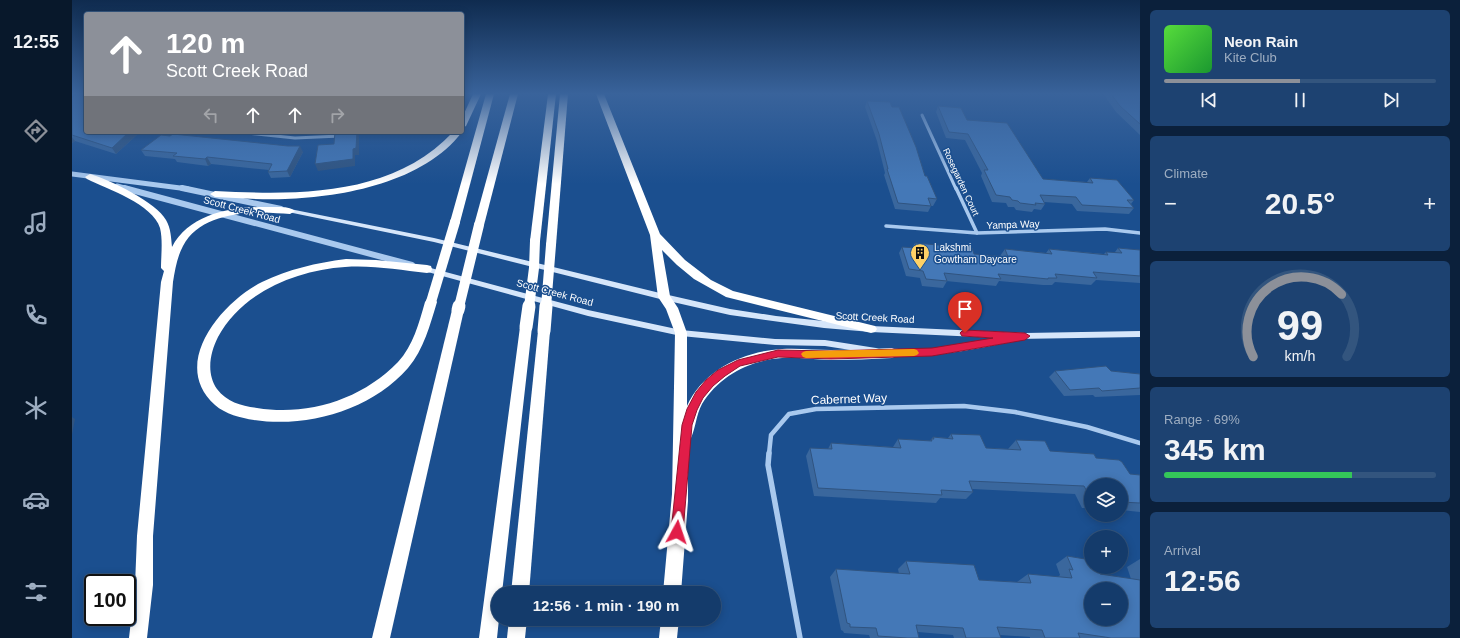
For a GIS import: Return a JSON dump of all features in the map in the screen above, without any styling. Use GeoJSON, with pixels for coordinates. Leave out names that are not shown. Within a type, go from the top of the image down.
{"type":"FeatureCollection","features":[{"type":"Feature","properties":{"kind":"highway"},"geometry":{"type":"LineString","coordinates":[[427,269],[346,263],[306,269],[272,282],[241,302],[225,317],[212,334],[205,351],[204,368],[208,385],[218,399],[234,409],[255,414],[279,417],[306,414],[330,409],[351,401],[371,391],[389,378],[403,365],[414,351],[421,336],[455,222],[482,124]]}},
{"type":"Feature","properties":{"kind":"highway"},"geometry":{"type":"LineString","coordinates":[[381,638],[458,310],[505,124]]}},
{"type":"Feature","properties":{"kind":"highway"},"geometry":{"type":"LineString","coordinates":[[488,638],[534,268],[535,241],[540,206],[548,124]]}},
{"type":"Feature","properties":{"kind":"highway"},"geometry":{"type":"LineString","coordinates":[[521,586],[552,245],[560,124]]}},
{"type":"Feature","properties":{"kind":"highway"},"geometry":{"type":"LineString","coordinates":[[612,124],[655,235],[664,298],[672,308],[681,333],[680,501]]}},
{"type":"Feature","properties":{"kind":"highway"},"geometry":{"type":"LineString","coordinates":[[214,194],[293,196],[354,188],[388,178],[417,164],[439,151],[456,134]]}},
{"type":"Feature","properties":{"kind":"highway"},"geometry":{"type":"LineString","coordinates":[[90,178],[143,203],[158,214],[165,228],[167,282],[145,536],[144,585],[138,638]]}},
{"type":"Feature","properties":{"kind":"highway"},"geometry":{"type":"LineString","coordinates":[[167,282],[174,254],[180,243],[196,227],[221,215],[250,209],[267,208],[290,211]]}},
{"type":"Feature","properties":{"kind":"highway"},"geometry":{"type":"LineString","coordinates":[[655,235],[680,263],[695,275],[710,285],[730,294],[871,329]]}},
{"type":"Feature","properties":{"kind":"highway"},"geometry":{"type":"LineString","coordinates":[[673,586],[689,420],[700,395],[710,383],[738,363],[778,354],[831,355],[892,353]]}},
{"type":"Feature","properties":{"kind":"highway"},"geometry":{"type":"LineString","coordinates":[[516,638],[517,626]]}},
{"type":"Feature","properties":{"kind":"highway"},"geometry":{"type":"LineString","coordinates":[[668,638],[669,626]]}},
{"type":"Feature","properties":{"kind":"main road","name":"Scott Creek Road"},"geometry":{"type":"LineString","coordinates":[[290,211],[434,240],[664,298],[730,312],[824,326],[1025,336],[1140,334]]}},
{"type":"Feature","properties":{"kind":"main road","name":"Scott Creek Road"},"geometry":{"type":"LineString","coordinates":[[427,269],[588,313],[681,333],[775,342],[825,344],[892,353],[951,350],[1025,336]]}},
{"type":"Feature","properties":{"kind":"street","name":"Rosegarden Court"},"geometry":{"type":"LineString","coordinates":[[926,124],[977,232]]}},
{"type":"Feature","properties":{"kind":"street"},"geometry":{"type":"LineString","coordinates":[[257,134],[295,138],[343,136]]}},
{"type":"Feature","properties":{"kind":"street"},"geometry":{"type":"LineString","coordinates":[[350,135],[356,134]]}},
{"type":"Feature","properties":{"kind":"street","name":"Scott Creek Road"},"geometry":{"type":"LineString","coordinates":[[72,174],[90,178],[133,192],[427,269]]}},
{"type":"Feature","properties":{"kind":"street","name":"Scott Creek Road"},"geometry":{"type":"LineString","coordinates":[[90,178],[140,182],[214,194],[290,211]]}},
{"type":"Feature","properties":{"kind":"street","name":"Yampa Way"},"geometry":{"type":"LineString","coordinates":[[886,226],[977,232],[1105,229],[1140,233]]}},
{"type":"Feature","properties":{"kind":"street","name":"Cabernet Way"},"geometry":{"type":"LineString","coordinates":[[800,638],[768,465],[772,435],[789,414],[816,409],[964,406],[1015,412],[1087,427],[1140,444]]}},
{"type":"Feature","properties":{"kind":"building"},"geometry":{"type":"Polygon","coordinates":[[[72,124],[84,124],[84,134],[127,134],[112,148],[72,135],[72,124]]]}},
{"type":"Feature","properties":{"kind":"building"},"geometry":{"type":"Polygon","coordinates":[[[875,124],[906,124],[916,147],[925,176],[927,176],[937,199],[928,198],[931,206],[898,203],[887,169],[875,124]]]}},
{"type":"Feature","properties":{"kind":"building"},"geometry":{"type":"Polygon","coordinates":[[[946,124],[1007,124],[1043,179],[1093,183],[1090,178],[1117,180],[1134,200],[1127,200],[1134,208],[1082,205],[1076,197],[1040,195],[1045,204],[1035,203],[1036,205],[1020,203],[1012,200],[1010,197],[996,195],[984,170],[988,170],[968,134],[949,132],[946,124]]]}},
{"type":"Feature","properties":{"kind":"building"},"geometry":{"type":"Polygon","coordinates":[[[173,134],[300,146],[287,171],[268,172],[272,164],[207,157],[205,159],[173,156],[177,153],[141,150],[161,135],[170,136],[173,134]]]}},
{"type":"Feature","properties":{"kind":"building"},"geometry":{"type":"Polygon","coordinates":[[[335,134],[357,134],[356,148],[353,149],[353,159],[315,164],[318,145],[334,144],[335,134]]]}},
{"type":"Feature","properties":{"kind":"building"},"geometry":{"type":"Polygon","coordinates":[[[915,243],[972,248],[974,254],[1008,257],[1005,249],[1052,254],[1049,249],[1108,255],[1106,252],[1122,253],[1118,248],[1140,250],[1140,276],[1093,272],[1097,278],[1055,274],[1057,278],[1048,279],[998,274],[1001,279],[944,273],[947,281],[926,279],[923,271],[909,269],[902,247],[917,248],[915,243]]]}},
{"type":"Feature","properties":{"kind":"building"},"geometry":{"type":"Polygon","coordinates":[[[1106,366],[1111,371],[1140,374],[1140,388],[1102,391],[1099,388],[1070,390],[1055,371],[1106,366]]]}},
{"type":"Feature","properties":{"kind":"building"},"geometry":{"type":"Polygon","coordinates":[[[951,434],[980,435],[986,448],[1021,450],[1016,440],[1045,441],[1050,451],[1094,454],[1096,458],[1119,460],[1130,474],[1140,475],[1140,503],[1128,502],[1128,478],[1084,478],[1084,486],[969,481],[973,492],[941,490],[942,495],[818,488],[810,448],[832,449],[831,443],[901,448],[898,439],[932,441],[931,439],[934,439],[933,437],[953,439],[951,434]]]}},
{"type":"Feature","properties":{"kind":"building"},"geometry":{"type":"Polygon","coordinates":[[[1067,556],[1084,559],[1084,574],[1100,574],[1140,580],[1140,638],[1111,638],[1078,633],[1080,638],[1045,638],[1042,630],[997,627],[1001,638],[966,638],[963,628],[916,625],[919,638],[878,636],[876,628],[850,627],[850,624],[847,623],[836,569],[910,574],[906,561],[974,565],[979,580],[1031,583],[1028,574],[1072,578],[1069,569],[1073,570],[1067,556]]]}},
{"type":"Feature","properties":{"kind":"slow traffic"},"geometry":{"type":"LineString","coordinates":[[806,354],[831,355],[914,353]]}},
{"type":"Feature","properties":{"kind":"place","name":"Lakshmi Gowtham Daycare"},"geometry":{"type":"Point","coordinates":[920,270]}},
{"type":"Feature","properties":{"kind":"route"},"geometry":{"type":"LineString","coordinates":[[677,532],[687,425],[692,409],[700,395],[710,383],[722,373],[738,363],[758,357],[778,354],[831,355],[932,352],[951,350],[1025,336],[965,333]]}}]}
